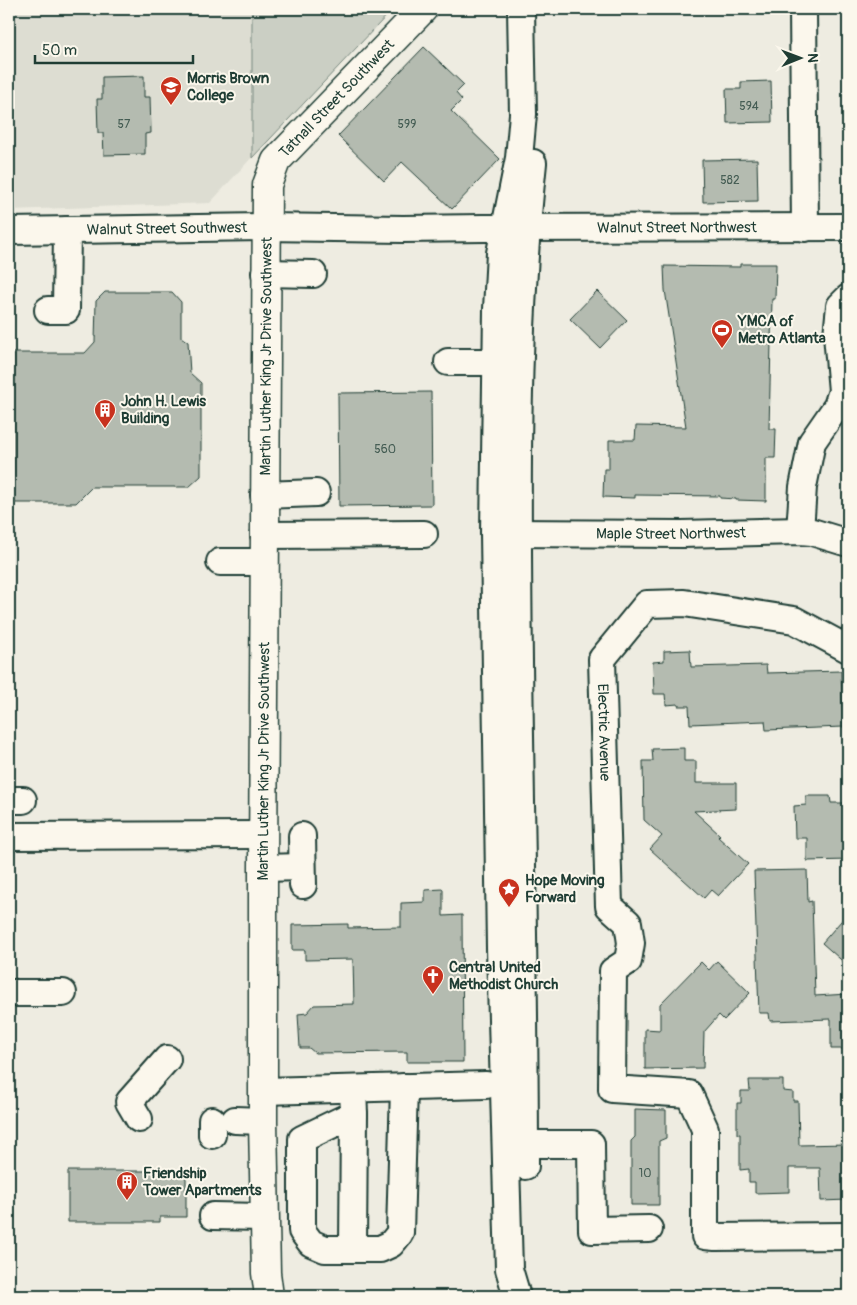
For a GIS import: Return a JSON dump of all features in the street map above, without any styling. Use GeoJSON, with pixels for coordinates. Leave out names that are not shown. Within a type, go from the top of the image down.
{"type":"FeatureCollection","features":[{"type":"Feature","properties":{"kind":"main road","name":"Tatnall Street Southwest"},"geometry":{"type":"LineString","coordinates":[[265,227],[267,185],[276,161],[423,9]]}},
{"type":"Feature","properties":{"kind":"main road","name":"Martin Luther King Jr Drive Southwest"},"geometry":{"type":"LineString","coordinates":[[265,227],[263,1121],[264,1217],[266,1273],[269,1296]]}},
{"type":"Feature","properties":{"kind":"street"},"geometry":{"type":"LineString","coordinates":[[517,1293],[525,1269],[500,948],[506,533],[519,354],[516,228],[522,114],[521,9]]}},
{"type":"Feature","properties":{"kind":"street"},"geometry":{"type":"LineString","coordinates":[[506,533],[496,362],[500,253],[516,228],[538,104],[536,9]]}},
{"type":"Feature","properties":{"kind":"street"},"geometry":{"type":"LineString","coordinates":[[803,9],[805,228]]}},
{"type":"Feature","properties":{"kind":"street","name":"Walnut Street Southwest"},"geometry":{"type":"LineString","coordinates":[[9,230],[265,227],[516,228]]}},
{"type":"Feature","properties":{"kind":"street","name":"Walnut Street Northwest"},"geometry":{"type":"LineString","coordinates":[[516,228],[848,227]]}},
{"type":"Feature","properties":{"kind":"street"},"geometry":{"type":"LineString","coordinates":[[48,310],[66,310],[67,230]]}},
{"type":"Feature","properties":{"kind":"street"},"geometry":{"type":"LineString","coordinates":[[265,273],[312,274]]}},
{"type":"Feature","properties":{"kind":"street"},"geometry":{"type":"LineString","coordinates":[[800,531],[804,487],[812,442],[837,406],[842,391],[837,335],[840,306],[848,298]]}},
{"type":"Feature","properties":{"kind":"street"},"geometry":{"type":"LineString","coordinates":[[448,362],[496,362]]}},
{"type":"Feature","properties":{"kind":"street"},"geometry":{"type":"LineString","coordinates":[[264,494],[316,493]]}},
{"type":"Feature","properties":{"kind":"street","name":"Maple Street Northwest"},"geometry":{"type":"LineString","coordinates":[[506,533],[682,534],[800,531],[812,532],[848,543]]}},
{"type":"Feature","properties":{"kind":"street"},"geometry":{"type":"LineString","coordinates":[[264,535],[424,534]]}},
{"type":"Feature","properties":{"kind":"street"},"geometry":{"type":"LineString","coordinates":[[220,562],[264,562]]}},
{"type":"Feature","properties":{"kind":"street","name":"Electric Avenue"},"geometry":{"type":"LineString","coordinates":[[848,649],[794,620],[684,603],[647,604],[602,659],[609,906],[628,923],[631,942],[628,961],[613,971],[612,1089],[689,1094],[705,1129],[705,1236],[714,1238],[848,1236]]}},
{"type":"Feature","properties":{"kind":"street"},"geometry":{"type":"LineString","coordinates":[[9,836],[263,835]]}},
{"type":"Feature","properties":{"kind":"street"},"geometry":{"type":"LineString","coordinates":[[263,868],[302,876],[302,836]]}},
{"type":"Feature","properties":{"kind":"street"},"geometry":{"type":"LineString","coordinates":[[9,993],[63,993]]}},
{"type":"Feature","properties":{"kind":"street"},"geometry":{"type":"LineString","coordinates":[[138,1119],[129,1102],[167,1058]]}},
{"type":"Feature","properties":{"kind":"street"},"geometry":{"type":"LineString","coordinates":[[263,1091],[486,1085]]}},
{"type":"Feature","properties":{"kind":"street"},"geometry":{"type":"LineString","coordinates":[[354,1114],[302,1138],[302,1231],[311,1243],[325,1249],[380,1249],[391,1244],[400,1233],[404,1087]]}},
{"type":"Feature","properties":{"kind":"street"},"geometry":{"type":"LineString","coordinates":[[353,1089],[353,1249]]}},
{"type":"Feature","properties":{"kind":"street"},"geometry":{"type":"LineString","coordinates":[[220,1125],[263,1121]]}},
{"type":"Feature","properties":{"kind":"street"},"geometry":{"type":"LineString","coordinates":[[516,1144],[591,1144],[592,1230],[649,1229]]}},
{"type":"Feature","properties":{"kind":"street"},"geometry":{"type":"LineString","coordinates":[[213,1216],[264,1217]]}},
{"type":"Feature","properties":{"kind":"shaded area","name":"Morris Brown College"},"geometry":{"type":"Polygon","coordinates":[[[9,9],[388,9],[210,203],[9,210],[9,9]]]}},
{"type":"Feature","properties":{"kind":"shaded area"},"geometry":{"type":"Polygon","coordinates":[[[252,9],[393,9],[252,158],[252,9]]]}},
{"type":"Feature","properties":{"kind":"building"},"geometry":{"type":"Polygon","coordinates":[[[424,47],[464,85],[456,93],[462,100],[451,111],[500,159],[452,209],[402,162],[384,181],[338,136],[424,47]]]}},
{"type":"Feature","properties":{"kind":"building"},"geometry":{"type":"Polygon","coordinates":[[[144,76],[144,97],[150,97],[151,133],[145,134],[145,154],[104,155],[103,133],[98,133],[97,99],[102,99],[102,77],[144,76]]]}},
{"type":"Feature","properties":{"kind":"building"},"geometry":{"type":"Polygon","coordinates":[[[771,81],[772,122],[727,123],[726,89],[741,89],[741,82],[771,81]]]}},
{"type":"Feature","properties":{"kind":"building"},"geometry":{"type":"Polygon","coordinates":[[[757,159],[758,201],[703,202],[702,160],[757,159]]]}},
{"type":"Feature","properties":{"kind":"building","name":"YMCA of Metro Atlanta"},"geometry":{"type":"Polygon","coordinates":[[[740,264],[776,264],[775,299],[772,299],[769,429],[776,429],[775,458],[766,458],[766,501],[736,500],[720,498],[720,496],[635,495],[635,498],[603,497],[604,469],[609,469],[609,440],[635,440],[636,426],[686,427],[665,290],[664,266],[740,267],[740,264]]]}},
{"type":"Feature","properties":{"kind":"building"},"geometry":{"type":"Polygon","coordinates":[[[597,291],[627,320],[600,348],[570,319],[597,291]]]}},
{"type":"Feature","properties":{"kind":"building","name":"John H. Lewis Building"},"geometry":{"type":"Polygon","coordinates":[[[105,292],[172,292],[181,302],[181,337],[188,342],[190,373],[201,383],[201,476],[189,487],[92,487],[76,503],[9,503],[9,353],[85,353],[95,342],[96,301],[105,292]]]}},
{"type":"Feature","properties":{"kind":"building"},"geometry":{"type":"Polygon","coordinates":[[[431,392],[432,505],[339,506],[338,393],[431,392]]]}},
{"type":"Feature","properties":{"kind":"building"},"geometry":{"type":"Polygon","coordinates":[[[690,650],[691,667],[766,665],[767,673],[841,671],[843,727],[766,730],[765,721],[690,724],[689,706],[678,706],[678,704],[666,705],[665,694],[654,694],[653,662],[664,661],[664,651],[690,650]]]}},
{"type":"Feature","properties":{"kind":"building"},"geometry":{"type":"Polygon","coordinates":[[[684,748],[684,761],[696,761],[696,783],[736,783],[736,809],[694,811],[720,835],[718,837],[748,864],[718,896],[711,890],[704,898],[650,849],[662,836],[644,820],[643,761],[653,761],[652,749],[684,748]]]}},
{"type":"Feature","properties":{"kind":"building"},"geometry":{"type":"Polygon","coordinates":[[[806,796],[830,796],[831,803],[848,803],[848,860],[807,861],[807,838],[795,838],[794,806],[806,805],[806,796]]]}},
{"type":"Feature","properties":{"kind":"building"},"geometry":{"type":"Polygon","coordinates":[[[807,870],[808,902],[812,901],[815,996],[848,994],[848,1049],[831,1049],[831,1019],[770,1021],[769,1013],[759,1013],[754,871],[807,870]]]}},
{"type":"Feature","properties":{"kind":"building"},"geometry":{"type":"Polygon","coordinates":[[[443,889],[443,916],[462,915],[463,1062],[407,1062],[407,1052],[315,1053],[309,1048],[300,1048],[298,1014],[307,1013],[314,1005],[354,1004],[353,959],[305,960],[305,950],[292,950],[292,925],[348,924],[348,928],[401,927],[401,903],[425,902],[425,890],[443,889]]]}},
{"type":"Feature","properties":{"kind":"building"},"geometry":{"type":"Polygon","coordinates":[[[848,913],[848,966],[822,943],[848,913]]]}},
{"type":"Feature","properties":{"kind":"building"},"geometry":{"type":"Polygon","coordinates":[[[717,961],[750,993],[724,1020],[719,1015],[704,1032],[703,1068],[645,1069],[645,1029],[660,1030],[660,1004],[701,962],[709,970],[717,961]]]}},
{"type":"Feature","properties":{"kind":"building"},"geometry":{"type":"Polygon","coordinates":[[[749,1080],[783,1080],[783,1091],[793,1092],[793,1101],[798,1101],[799,1145],[848,1144],[848,1200],[821,1201],[820,1168],[789,1168],[789,1192],[755,1193],[755,1182],[749,1182],[749,1169],[740,1170],[740,1134],[737,1134],[737,1103],[741,1103],[741,1091],[750,1091],[749,1080]]]}},
{"type":"Feature","properties":{"kind":"building"},"geometry":{"type":"Polygon","coordinates":[[[635,1109],[666,1110],[666,1138],[659,1141],[659,1205],[631,1205],[631,1141],[635,1137],[635,1109]]]}},
{"type":"Feature","properties":{"kind":"building","name":"Friendship Tower Apartments"},"geometry":{"type":"Polygon","coordinates":[[[68,1171],[186,1171],[186,1217],[160,1217],[160,1222],[68,1222],[68,1171]]]}},
{"type":"Feature","properties":{"kind":"place","name":"Morris Brown College"},"geometry":{"type":"Point","coordinates":[171,106]}},
{"type":"Feature","properties":{"kind":"place","name":"YMCA of Metro Atlanta"},"geometry":{"type":"Point","coordinates":[722,349]}},
{"type":"Feature","properties":{"kind":"place","name":"John H. Lewis Building"},"geometry":{"type":"Point","coordinates":[105,429]}},
{"type":"Feature","properties":{"kind":"place","name":"Hope Moving Forward"},"geometry":{"type":"Point","coordinates":[509,908]}},
{"type":"Feature","properties":{"kind":"place","name":"Central United Methodist Church"},"geometry":{"type":"Point","coordinates":[433,995]}},
{"type":"Feature","properties":{"kind":"place","name":"Friendship Tower Apartments"},"geometry":{"type":"Point","coordinates":[127,1201]}}]}
